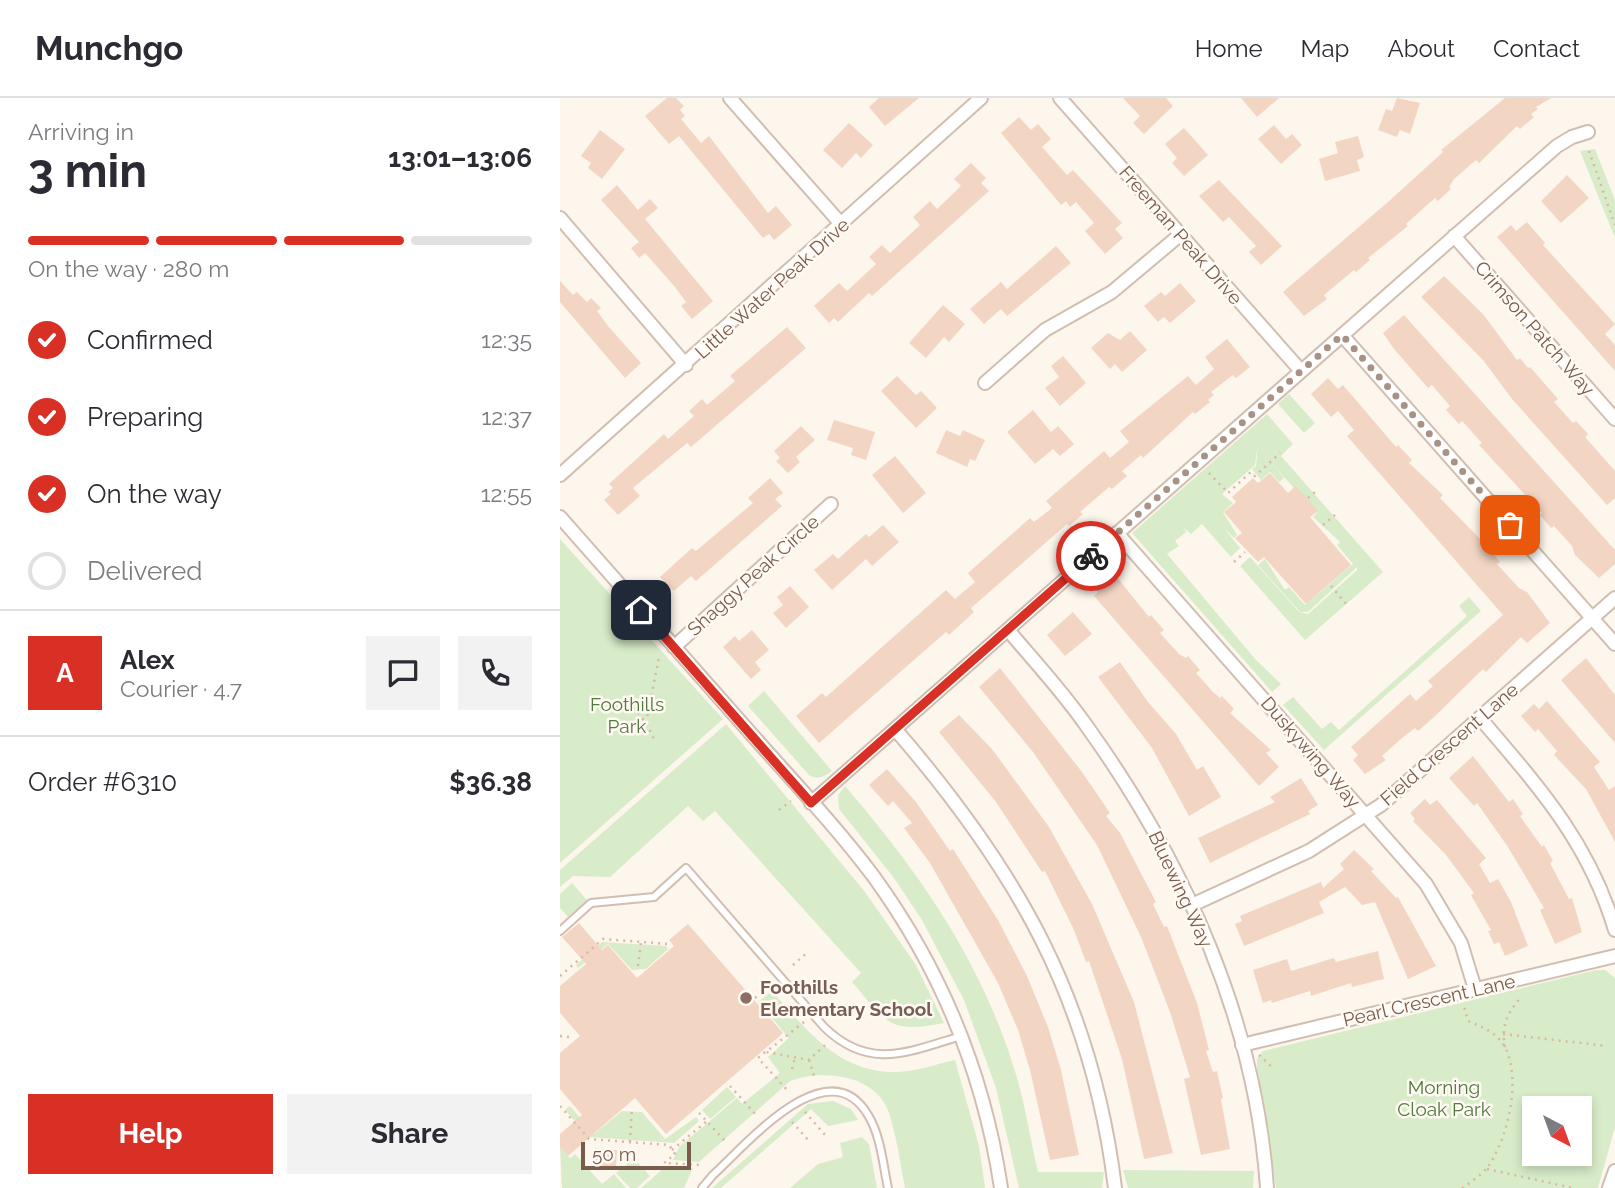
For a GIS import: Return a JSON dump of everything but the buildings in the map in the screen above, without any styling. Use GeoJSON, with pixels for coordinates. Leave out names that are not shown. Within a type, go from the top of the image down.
{"type":"FeatureCollection","features":[{"type":"Feature","properties":{"kind":"street"},"geometry":{"type":"LineString","coordinates":[[730,98],[842,225]]}},
{"type":"Feature","properties":{"kind":"street","name":"Little Water Peak Drive"},"geometry":{"type":"LineString","coordinates":[[560,475],[686,365],[981,98]]}},
{"type":"Feature","properties":{"kind":"street","name":"Freeman Peak Drive"},"geometry":{"type":"LineString","coordinates":[[1060,98],[1301,371]]}},
{"type":"Feature","properties":{"kind":"street"},"geometry":{"type":"LineString","coordinates":[[811,803],[1556,146],[1588,132]]}},
{"type":"Feature","properties":{"kind":"street"},"geometry":{"type":"LineString","coordinates":[[560,218],[686,365]]}},
{"type":"Feature","properties":{"kind":"street"},"geometry":{"type":"LineString","coordinates":[[985,383],[1045,330],[1111,292],[1181,234]]}},
{"type":"Feature","properties":{"kind":"street","name":"Crimson Patch Way"},"geometry":{"type":"LineString","coordinates":[[1454,236],[1615,419]]}},
{"type":"Feature","properties":{"kind":"street"},"geometry":{"type":"LineString","coordinates":[[1342,335],[1615,644]]}},
{"type":"Feature","properties":{"kind":"street","name":"Shaggy Peak Circle"},"geometry":{"type":"LineString","coordinates":[[674,646],[807,528],[831,503]]}},
{"type":"Feature","properties":{"kind":"street"},"geometry":{"type":"LineString","coordinates":[[560,517],[811,803],[873,877],[898,912],[921,949],[963,1035],[993,1135],[1001,1188]]}},
{"type":"Feature","properties":{"kind":"street","name":"Duskywing Way"},"geometry":{"type":"LineString","coordinates":[[1117,533],[1426,884],[1446,913],[1467,957],[1475,989]]}},
{"type":"Feature","properties":{"kind":"street","name":"Field Crescent Lane"},"geometry":{"type":"LineString","coordinates":[[1192,905],[1283,864],[1366,815],[1615,598]]}},
{"type":"Feature","properties":{"kind":"street","name":"Bluewing Way"},"geometry":{"type":"LineString","coordinates":[[1007,630],[1061,691],[1113,763],[1167,854],[1192,905],[1242,1045],[1267,1188]]}},
{"type":"Feature","properties":{"kind":"street"},"geometry":{"type":"LineString","coordinates":[[1480,718],[1562,816],[1594,874],[1615,930]]}},
{"type":"Feature","properties":{"kind":"street"},"geometry":{"type":"LineString","coordinates":[[895,729],[978,830],[1016,890],[1052,958],[1095,1079],[1115,1188]]}},
{"type":"Feature","properties":{"kind":"street","name":"Pearl Crescent Lane"},"geometry":{"type":"LineString","coordinates":[[1242,1045],[1615,956]]}},
{"type":"Feature","properties":{"kind":"street"},"geometry":{"type":"LineString","coordinates":[[1609,1188],[1615,1171]]}},
{"type":"Feature","properties":{"kind":"lane"},"geometry":{"type":"LineString","coordinates":[[560,930],[591,903],[654,897],[686,868],[833,1036],[872,1055],[890,1056],[963,1035]]}},
{"type":"Feature","properties":{"kind":"lane"},"geometry":{"type":"LineString","coordinates":[[702,1188],[796,1101],[822,1091],[842,1095],[864,1109],[874,1129],[888,1188]]}},
{"type":"Feature","properties":{"kind":"path"},"geometry":{"type":"LineString","coordinates":[[1589,151],[1615,225]]}},
{"type":"Feature","properties":{"kind":"path"},"geometry":{"type":"LineString","coordinates":[[1209,472],[1228,493],[1251,472],[1255,476],[1280,453]]}},
{"type":"Feature","properties":{"kind":"path"},"geometry":{"type":"LineString","coordinates":[[1308,498],[1315,492]]}},
{"type":"Feature","properties":{"kind":"path"},"geometry":{"type":"LineString","coordinates":[[1323,525],[1335,515]]}},
{"type":"Feature","properties":{"kind":"path"},"geometry":{"type":"LineString","coordinates":[[1234,562],[1245,552]]}},
{"type":"Feature","properties":{"kind":"path"},"geometry":{"type":"LineString","coordinates":[[1331,586],[1349,607]]}},
{"type":"Feature","properties":{"kind":"path"},"geometry":{"type":"LineString","coordinates":[[646,723],[659,657]]}},
{"type":"Feature","properties":{"kind":"path"},"geometry":{"type":"LineString","coordinates":[[629,702],[646,723],[654,739]]}},
{"type":"Feature","properties":{"kind":"path"},"geometry":{"type":"LineString","coordinates":[[779,810],[791,801]]}},
{"type":"Feature","properties":{"kind":"path"},"geometry":{"type":"LineString","coordinates":[[560,976],[603,939],[668,944]]}},
{"type":"Feature","properties":{"kind":"path"},"geometry":{"type":"LineString","coordinates":[[638,966],[641,942]]}},
{"type":"Feature","properties":{"kind":"path"},"geometry":{"type":"LineString","coordinates":[[793,965],[808,952]]}},
{"type":"Feature","properties":{"kind":"path"},"geometry":{"type":"LineString","coordinates":[[755,998],[771,984]]}},
{"type":"Feature","properties":{"kind":"path"},"geometry":{"type":"LineString","coordinates":[[1464,1188],[1487,1168],[1502,1135],[1513,1085],[1503,1034],[1506,1015],[1521,997]]}},
{"type":"Feature","properties":{"kind":"path"},"geometry":{"type":"LineString","coordinates":[[1462,1001],[1468,1021],[1491,1030],[1506,1049]]}},
{"type":"Feature","properties":{"kind":"path"},"geometry":{"type":"LineString","coordinates":[[788,1091],[758,1058],[804,1022]]}},
{"type":"Feature","properties":{"kind":"path"},"geometry":{"type":"LineString","coordinates":[[1503,1034],[1607,1045]]}},
{"type":"Feature","properties":{"kind":"path"},"geometry":{"type":"LineString","coordinates":[[560,1036],[569,1037]]}},
{"type":"Feature","properties":{"kind":"path"},"geometry":{"type":"LineString","coordinates":[[809,1060],[825,1045]]}},
{"type":"Feature","properties":{"kind":"path"},"geometry":{"type":"LineString","coordinates":[[766,1052],[809,1060]]}},
{"type":"Feature","properties":{"kind":"path"},"geometry":{"type":"LineString","coordinates":[[1259,1055],[1272,1067]]}},
{"type":"Feature","properties":{"kind":"path"},"geometry":{"type":"LineString","coordinates":[[792,1069],[795,1057]]}},
{"type":"Feature","properties":{"kind":"path"},"geometry":{"type":"LineString","coordinates":[[809,1060],[815,1079]]}},
{"type":"Feature","properties":{"kind":"path"},"geometry":{"type":"LineString","coordinates":[[730,1086],[757,1116]]}},
{"type":"Feature","properties":{"kind":"path"},"geometry":{"type":"LineString","coordinates":[[560,1106],[589,1139],[669,1145],[675,1154],[664,1163],[702,1165]]}},
{"type":"Feature","properties":{"kind":"path"},"geometry":{"type":"LineString","coordinates":[[630,1142],[632,1107]]}},
{"type":"Feature","properties":{"kind":"path"},"geometry":{"type":"LineString","coordinates":[[699,1112],[727,1143]]}},
{"type":"Feature","properties":{"kind":"path"},"geometry":{"type":"LineString","coordinates":[[805,1112],[826,1136]]}},
{"type":"Feature","properties":{"kind":"path"},"geometry":{"type":"LineString","coordinates":[[672,1150],[707,1121]]}},
{"type":"Feature","properties":{"kind":"path"},"geometry":{"type":"LineString","coordinates":[[792,1122],[809,1141]]}},
{"type":"Feature","properties":{"kind":"path"},"geometry":{"type":"LineString","coordinates":[[1487,1168],[1573,1188]]}},
{"type":"Feature","properties":{"kind":"green space"},"geometry":{"type":"Polygon","coordinates":[[[1595,149],[1615,200],[1615,238],[1580,151],[1595,149]]]}},
{"type":"Feature","properties":{"kind":"green space"},"geometry":{"type":"Polygon","coordinates":[[[1289,394],[1315,423],[1304,433],[1278,404],[1289,394]]]}},
{"type":"Feature","properties":{"kind":"green space"},"geometry":{"type":"Polygon","coordinates":[[[1267,414],[1293,444],[1281,456],[1383,572],[1305,640],[1240,566],[1250,557],[1299,612],[1308,614],[1357,570],[1357,567],[1308,612],[1300,612],[1258,565],[1265,559],[1285,590],[1289,587],[1305,605],[1353,564],[1337,545],[1340,542],[1313,517],[1317,513],[1269,461],[1284,478],[1279,482],[1270,472],[1261,480],[1252,469],[1256,466],[1258,444],[1255,465],[1222,494],[1233,503],[1223,512],[1237,535],[1234,538],[1224,528],[1240,548],[1231,557],[1202,524],[1191,534],[1184,528],[1186,532],[1175,541],[1179,546],[1167,554],[1256,660],[1281,684],[1272,692],[1132,533],[1267,414]]]}},
{"type":"Feature","properties":{"kind":"green space","name":"Foothills Park"},"geometry":{"type":"Polygon","coordinates":[[[560,539],[723,719],[560,863],[560,539]]]}},
{"type":"Feature","properties":{"kind":"green space"},"geometry":{"type":"Polygon","coordinates":[[[1469,597],[1481,611],[1324,750],[1283,705],[1293,697],[1322,729],[1331,722],[1339,730],[1467,616],[1459,606],[1469,597]]]}},
{"type":"Feature","properties":{"kind":"green space"},"geometry":{"type":"Polygon","coordinates":[[[764,691],[832,771],[827,775],[809,775],[748,706],[764,691]]]}},
{"type":"Feature","properties":{"kind":"green space"},"geometry":{"type":"Polygon","coordinates":[[[726,724],[865,892],[916,965],[944,1023],[899,1026],[882,1016],[852,982],[861,973],[715,811],[703,821],[688,806],[610,877],[573,876],[560,887],[560,870],[726,724]]]}},
{"type":"Feature","properties":{"kind":"green space"},"geometry":{"type":"Polygon","coordinates":[[[845,786],[922,884],[984,990],[1018,1081],[1038,1172],[1104,1172],[1102,1188],[1019,1188],[996,1088],[964,1000],[922,920],[894,878],[839,809],[838,795],[845,786]]]}},
{"type":"Feature","properties":{"kind":"green space"},"geometry":{"type":"Polygon","coordinates":[[[572,883],[587,900],[568,917],[560,908],[560,894],[572,883]]]}},
{"type":"Feature","properties":{"kind":"green space"},"geometry":{"type":"Polygon","coordinates":[[[602,942],[666,946],[668,949],[646,969],[632,970],[608,944],[578,968],[576,965],[602,942]]]}},
{"type":"Feature","properties":{"kind":"green space","name":"Morning Cloak Park"},"geometry":{"type":"Polygon","coordinates":[[[1596,970],[1605,970],[1615,978],[1615,1127],[1598,1188],[1276,1188],[1257,1059],[1263,1051],[1596,970]]]}},
{"type":"Feature","properties":{"kind":"green space"},"geometry":{"type":"Polygon","coordinates":[[[772,991],[800,1023],[830,1050],[865,1068],[885,1072],[908,1071],[955,1060],[979,1146],[985,1188],[905,1188],[894,1131],[882,1100],[873,1090],[860,1083],[832,1076],[817,1075],[790,1081],[699,1162],[673,1160],[679,1147],[737,1098],[742,1104],[780,1073],[768,1057],[789,1038],[758,1002],[772,991]]]}},
{"type":"Feature","properties":{"kind":"green space"},"geometry":{"type":"Polygon","coordinates":[[[727,1087],[736,1097],[710,1119],[702,1110],[727,1087]]]}},
{"type":"Feature","properties":{"kind":"green space"},"geometry":{"type":"Polygon","coordinates":[[[833,1101],[851,1109],[858,1120],[828,1126],[811,1109],[721,1188],[712,1188],[808,1104],[833,1101]]]}},
{"type":"Feature","properties":{"kind":"green space"},"geometry":{"type":"Polygon","coordinates":[[[570,1106],[594,1134],[622,1111],[642,1112],[665,1139],[696,1117],[699,1121],[674,1143],[589,1137],[565,1110],[570,1106]]]}},
{"type":"Feature","properties":{"kind":"green space"},"geometry":{"type":"Polygon","coordinates":[[[862,1137],[869,1144],[877,1188],[790,1188],[818,1164],[843,1157],[840,1143],[862,1137]]]}},
{"type":"Feature","properties":{"kind":"green space"},"geometry":{"type":"Polygon","coordinates":[[[560,1147],[570,1158],[575,1154],[602,1184],[614,1174],[626,1188],[562,1188],[560,1147]]]}},
{"type":"Feature","properties":{"kind":"green space"},"geometry":{"type":"Polygon","coordinates":[[[634,1158],[650,1176],[637,1188],[630,1188],[616,1173],[634,1158]]]}},
{"type":"Feature","properties":{"kind":"green space"},"geometry":{"type":"Polygon","coordinates":[[[665,1167],[693,1168],[684,1188],[641,1188],[665,1167]]]}},
{"type":"Feature","properties":{"kind":"green space"},"geometry":{"type":"Polygon","coordinates":[[[1123,1170],[1254,1171],[1253,1188],[1128,1188],[1123,1170]]]}},
{"type":"Feature","properties":{"kind":"way so far"},"geometry":{"type":"LineString","coordinates":[[1091,556],[1342,335],[1510,525]]}},
{"type":"Feature","properties":{"kind":"place","name":"Foothills Elementary School"},"geometry":{"type":"Point","coordinates":[746,998]}},
{"type":"Feature","properties":{"kind":"route"},"geometry":{"type":"LineString","coordinates":[[641,610],[811,803],[1091,556]]}}]}
